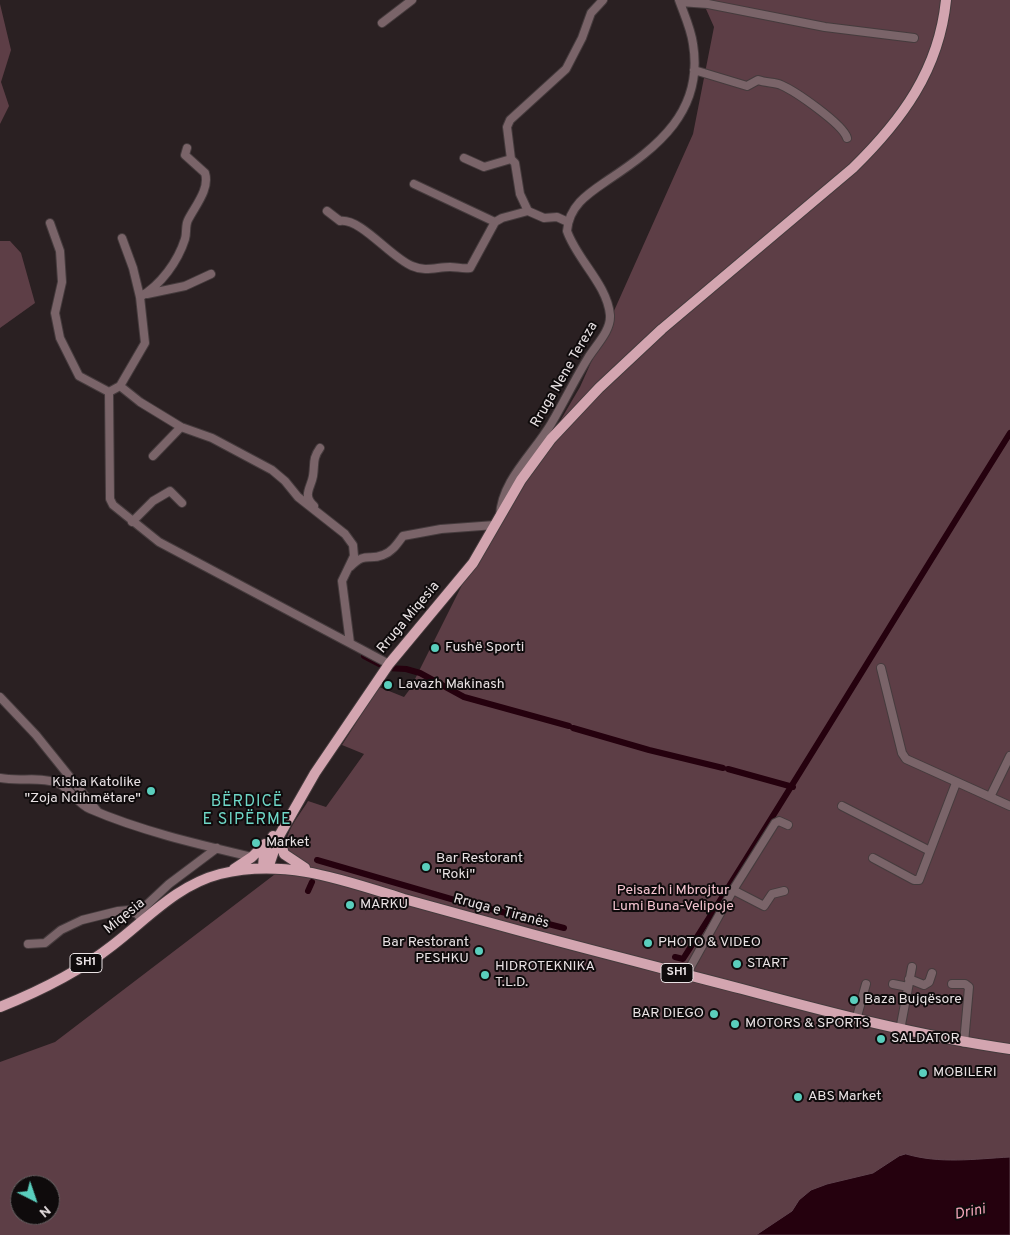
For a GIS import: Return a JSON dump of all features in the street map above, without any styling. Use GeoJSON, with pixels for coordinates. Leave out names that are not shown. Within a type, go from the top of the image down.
{"type":"FeatureCollection","features":[{"type":"Feature","properties":{"kind":"main road","name":"Rruga Miqesia"},"geometry":{"type":"LineString","coordinates":[[265,868],[276,836],[308,786],[386,669],[464,575],[530,467],[570,418],[621,366],[853,168],[885,136],[923,81],[942,31],[946,0]]}},
{"type":"Feature","properties":{"kind":"main road"},"geometry":{"type":"LineString","coordinates":[[227,872],[252,857],[276,836],[287,858],[310,872]]}},
{"type":"Feature","properties":{"kind":"main road","name":"SH1"},"geometry":{"type":"LineString","coordinates":[[227,872],[265,868],[310,872]]}},
{"type":"Feature","properties":{"kind":"main road","name":"Miqesia"},"geometry":{"type":"LineString","coordinates":[[0,1006],[50,984],[89,961],[140,917],[188,887],[227,872]]}},
{"type":"Feature","properties":{"kind":"main road","name":"Rruga e Tiranës"},"geometry":{"type":"LineString","coordinates":[[310,872],[443,910],[856,1020],[964,1043],[1010,1049]]}},
{"type":"Feature","properties":{"kind":"street"},"geometry":{"type":"LineString","coordinates":[[382,23],[412,0]]}},
{"type":"Feature","properties":{"kind":"street"},"geometry":{"type":"LineString","coordinates":[[528,211],[520,194],[507,127],[510,120],[566,69],[582,38],[591,13],[603,0]]}},
{"type":"Feature","properties":{"kind":"street"},"geometry":{"type":"LineString","coordinates":[[327,211],[340,221],[346,220],[357,225],[399,260],[426,270],[446,267],[470,268],[496,222],[512,214],[528,211],[544,218],[557,218],[568,222],[578,202],[666,136],[688,97],[694,70],[693,42],[680,1],[708,4],[825,27],[914,38]]}},
{"type":"Feature","properties":{"kind":"street"},"geometry":{"type":"LineString","coordinates":[[694,70],[747,86],[758,80],[768,84],[779,84],[822,112],[842,129],[847,138]]}},
{"type":"Feature","properties":{"kind":"street"},"geometry":{"type":"LineString","coordinates":[[142,296],[174,263],[185,237],[186,225],[206,186],[205,173],[185,155],[187,148]]}},
{"type":"Feature","properties":{"kind":"street"},"geometry":{"type":"LineString","coordinates":[[464,158],[484,167],[512,159]]}},
{"type":"Feature","properties":{"kind":"street"},"geometry":{"type":"LineString","coordinates":[[414,184],[496,222]]}},
{"type":"Feature","properties":{"kind":"street"},"geometry":{"type":"LineString","coordinates":[[50,222],[60,250],[62,282],[55,313],[60,338],[79,376],[109,392]]}},
{"type":"Feature","properties":{"kind":"street","name":"Rruga Nene Tereza"},"geometry":{"type":"LineString","coordinates":[[498,521],[500,506],[506,491],[551,425],[584,365],[609,326],[610,318],[606,300],[570,240],[567,231],[568,222]]}},
{"type":"Feature","properties":{"kind":"street"},"geometry":{"type":"LineString","coordinates":[[109,392],[120,386],[144,348],[142,296],[122,238]]}},
{"type":"Feature","properties":{"kind":"street"},"geometry":{"type":"LineString","coordinates":[[142,296],[185,286],[211,274]]}},
{"type":"Feature","properties":{"kind":"street"},"geometry":{"type":"LineString","coordinates":[[120,386],[140,402],[181,427],[212,438],[272,470],[285,481],[298,497],[345,534],[354,545],[354,556],[342,581],[350,643]]}},
{"type":"Feature","properties":{"kind":"street"},"geometry":{"type":"LineString","coordinates":[[109,392],[110,499],[112,505],[159,542],[350,643],[386,669]]}},
{"type":"Feature","properties":{"kind":"street"},"geometry":{"type":"LineString","coordinates":[[153,456],[181,427]]}},
{"type":"Feature","properties":{"kind":"street"},"geometry":{"type":"LineString","coordinates":[[320,448],[313,460],[314,474],[307,496],[322,515]]}},
{"type":"Feature","properties":{"kind":"street"},"geometry":{"type":"LineString","coordinates":[[132,522],[153,501],[170,491],[182,503]]}},
{"type":"Feature","properties":{"kind":"street"},"geometry":{"type":"LineString","coordinates":[[348,569],[363,556],[382,556],[393,550],[404,536],[498,521]]}},
{"type":"Feature","properties":{"kind":"street"},"geometry":{"type":"LineString","coordinates":[[882,668],[902,754],[906,759],[1010,806]]}},
{"type":"Feature","properties":{"kind":"street"},"geometry":{"type":"LineString","coordinates":[[0,697],[36,735],[98,812]]}},
{"type":"Feature","properties":{"kind":"street"},"geometry":{"type":"LineString","coordinates":[[990,797],[1010,756]]}},
{"type":"Feature","properties":{"kind":"street"},"geometry":{"type":"LineString","coordinates":[[0,778],[58,783],[88,808],[98,812],[148,831],[252,857]]}},
{"type":"Feature","properties":{"kind":"street"},"geometry":{"type":"LineString","coordinates":[[873,858],[916,881],[919,880],[956,783]]}},
{"type":"Feature","properties":{"kind":"street"},"geometry":{"type":"LineString","coordinates":[[842,806],[930,851]]}},
{"type":"Feature","properties":{"kind":"street"},"geometry":{"type":"LineString","coordinates":[[686,975],[733,890],[775,824],[779,821],[788,825]]}},
{"type":"Feature","properties":{"kind":"street"},"geometry":{"type":"LineString","coordinates":[[28,944],[44,943],[61,930],[95,916],[124,910],[140,917],[169,884],[217,848]]}},
{"type":"Feature","properties":{"kind":"street"},"geometry":{"type":"LineString","coordinates":[[733,890],[764,906],[772,894],[784,891]]}},
{"type":"Feature","properties":{"kind":"street"},"geometry":{"type":"LineString","coordinates":[[900,1030],[912,967]]}},
{"type":"Feature","properties":{"kind":"street"},"geometry":{"type":"LineString","coordinates":[[893,984],[909,983],[924,985],[929,982],[932,973]]}},
{"type":"Feature","properties":{"kind":"street"},"geometry":{"type":"LineString","coordinates":[[856,1020],[866,984]]}},
{"type":"Feature","properties":{"kind":"street"},"geometry":{"type":"LineString","coordinates":[[952,984],[964,984],[969,987],[972,1014],[964,1043]]}},
{"type":"Feature","properties":{"kind":"green space","name":"Peisazh i Mbrojtur Lumi Buna-Velipoje"},"geometry":{"type":"Polygon","coordinates":[[[702,0],[1010,0],[1010,1235],[0,1235],[0,1062],[55,1042],[287,865],[294,854],[287,851],[286,845],[289,831],[308,801],[326,807],[364,754],[342,745],[379,687],[404,697],[410,689],[474,561],[522,486],[580,387],[693,134],[714,27],[702,0]]]}},
{"type":"Feature","properties":{"kind":"green space"},"geometry":{"type":"Polygon","coordinates":[[[0,4],[11,50],[1,82],[9,106],[0,124],[0,4]]]}},
{"type":"Feature","properties":{"kind":"green space"},"geometry":{"type":"Polygon","coordinates":[[[0,241],[10,241],[21,253],[35,303],[0,328],[0,241]]]}},
{"type":"Feature","properties":{"kind":"water","name":"Drini"},"geometry":{"type":"Polygon","coordinates":[[[906,1154],[944,1160],[1010,1157],[1010,1235],[756,1235],[792,1211],[799,1200],[811,1190],[827,1184],[873,1173],[899,1156],[906,1154]]]}},
{"type":"Feature","properties":{"kind":"waterway"},"geometry":{"type":"LineString","coordinates":[[675,957],[683,959],[1010,433]]}},
{"type":"Feature","properties":{"kind":"waterway"},"geometry":{"type":"LineString","coordinates":[[364,656],[387,668],[406,669],[420,673],[464,697],[569,726]]}},
{"type":"Feature","properties":{"kind":"waterway"},"geometry":{"type":"LineString","coordinates":[[573,728],[649,750],[723,768]]}},
{"type":"Feature","properties":{"kind":"waterway"},"geometry":{"type":"LineString","coordinates":[[728,769],[793,787]]}},
{"type":"Feature","properties":{"kind":"waterway"},"geometry":{"type":"LineString","coordinates":[[317,860],[458,901]]}},
{"type":"Feature","properties":{"kind":"waterway"},"geometry":{"type":"LineString","coordinates":[[308,891],[312,882]]}},
{"type":"Feature","properties":{"kind":"waterway"},"geometry":{"type":"LineString","coordinates":[[471,904],[564,928]]}},
{"type":"Feature","properties":{"kind":"place","name":"Fushë Sporti"},"geometry":{"type":"Point","coordinates":[435,648]}},
{"type":"Feature","properties":{"kind":"place","name":"Lavazh Makinash"},"geometry":{"type":"Point","coordinates":[388,685]}},
{"type":"Feature","properties":{"kind":"place","name":"Kisha Katolike \"Zoja Ndihmëtare\""},"geometry":{"type":"Point","coordinates":[151,791]}},
{"type":"Feature","properties":{"kind":"place","name":"Market"},"geometry":{"type":"Point","coordinates":[256,843]}},
{"type":"Feature","properties":{"kind":"place","name":"Bar Restorant \"Roki\""},"geometry":{"type":"Point","coordinates":[426,867]}},
{"type":"Feature","properties":{"kind":"place","name":"MARKU"},"geometry":{"type":"Point","coordinates":[350,905]}},
{"type":"Feature","properties":{"kind":"place","name":"PHOTO & VIDEO"},"geometry":{"type":"Point","coordinates":[648,943]}},
{"type":"Feature","properties":{"kind":"place","name":"Bar Restorant PESHKU"},"geometry":{"type":"Point","coordinates":[479,951]}},
{"type":"Feature","properties":{"kind":"place","name":"START"},"geometry":{"type":"Point","coordinates":[737,964]}},
{"type":"Feature","properties":{"kind":"place","name":"HIDROTEKNIKA T.L.D."},"geometry":{"type":"Point","coordinates":[485,975]}},
{"type":"Feature","properties":{"kind":"place","name":"Baza Bujqësore"},"geometry":{"type":"Point","coordinates":[854,1000]}},
{"type":"Feature","properties":{"kind":"place","name":"BAR DIEGO"},"geometry":{"type":"Point","coordinates":[714,1014]}},
{"type":"Feature","properties":{"kind":"place","name":"MOTORS & SPORTS"},"geometry":{"type":"Point","coordinates":[735,1024]}},
{"type":"Feature","properties":{"kind":"place","name":"SALDATOR"},"geometry":{"type":"Point","coordinates":[881,1039]}},
{"type":"Feature","properties":{"kind":"place","name":"MOBILERI"},"geometry":{"type":"Point","coordinates":[923,1073]}},
{"type":"Feature","properties":{"kind":"place","name":"ABS Market"},"geometry":{"type":"Point","coordinates":[798,1097]}},
{"type":"Feature","properties":{"kind":"district","name":"BËRDICË E SIPËRME"},"geometry":{"type":"Point","coordinates":[247,812]}}]}
